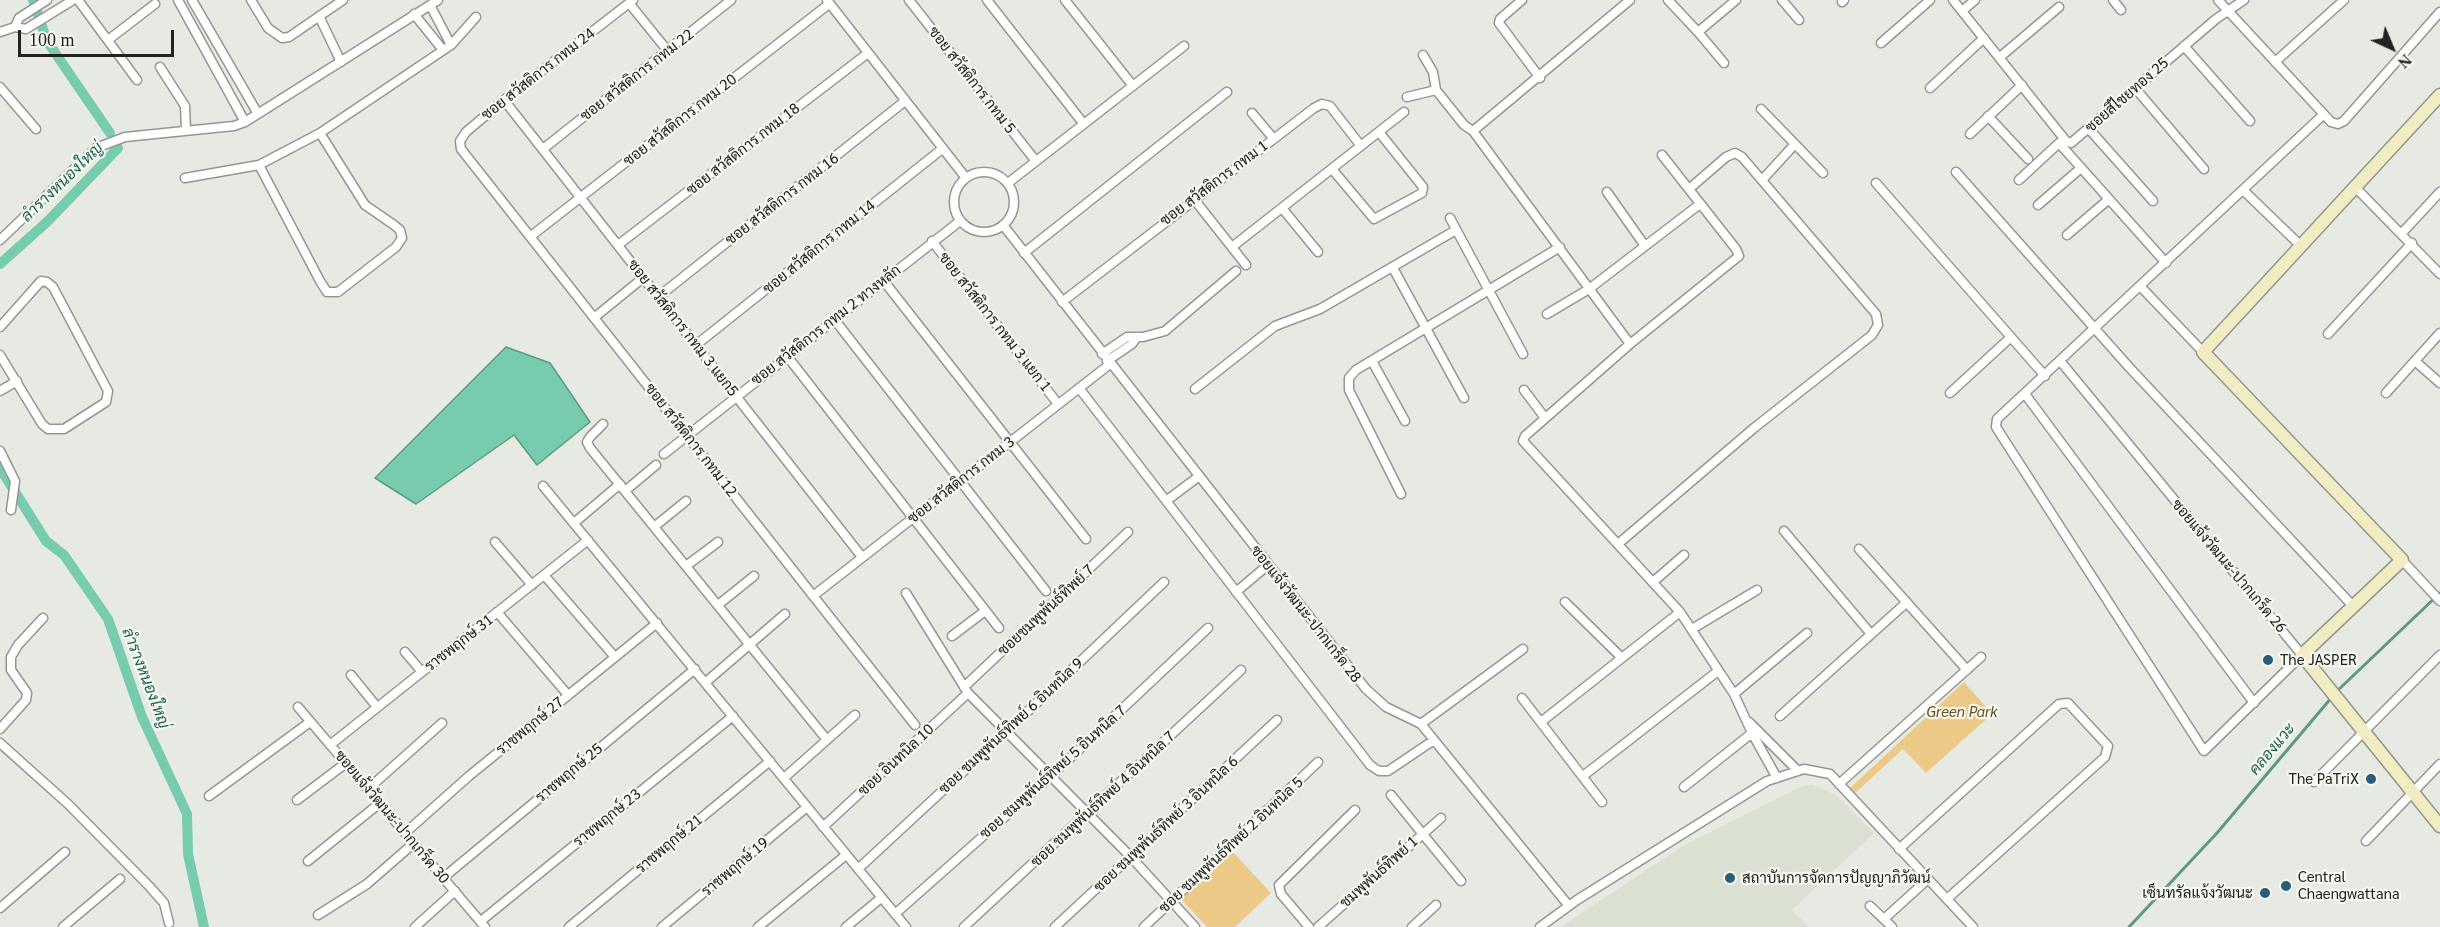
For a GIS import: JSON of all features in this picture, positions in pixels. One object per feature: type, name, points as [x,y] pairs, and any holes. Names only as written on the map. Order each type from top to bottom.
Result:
[{"type":"street","points":[[15,27],[19,18],[47,0]]},
{"type":"street","points":[[0,32],[15,27],[26,29],[73,0]]},
{"type":"street","points":[[78,0],[137,80]]},
{"type":"street","points":[[178,0],[245,122]]},
{"type":"street","points":[[192,0],[258,114]]},
{"type":"street","points":[[250,0],[268,28],[282,38],[289,37],[343,0]]},
{"type":"street","points":[[0,240],[96,148],[125,137],[234,126],[245,122],[438,0]]},
{"type":"street","name":"ซอย สวัสดิการ กทม 22","points":[[543,149],[731,0]]},
{"type":"street","name":"ซอย สวัสดิการ กทม 5","points":[[909,0],[1035,160]]},
{"type":"street","points":[[987,0],[1083,123]]},
{"type":"street","points":[[1065,0],[1133,86]]},
{"type":"street","points":[[1522,0],[1500,19],[1499,23],[1540,78]]},
{"type":"street","points":[[1473,131],[1540,78],[1630,0]]},
{"type":"street","points":[[1668,0],[1724,63]]},
{"type":"street","points":[[1698,32],[1736,0]]},
{"type":"street","points":[[1782,0],[1799,20]]},
{"type":"street","points":[[1881,43],[1930,0]]},
{"type":"street","name":"ซอยสีไชยทอง 25","points":[[1953,0],[2066,141],[2071,143],[2184,46],[2244,0]]},
{"type":"street","points":[[1962,11],[1975,0]]},
{"type":"street","points":[[2113,0],[2121,10]]},
{"type":"street","points":[[2218,0],[2324,114],[2338,124],[2344,121],[2440,12]]},
{"type":"street","points":[[2275,62],[2344,0]]},
{"type":"street","points":[[631,2],[668,50]]},
{"type":"street","name":"ซอย สวัสดิการ กทม 24","points":[[466,157],[460,141],[504,100],[631,2]]},
{"type":"street","points":[[828,2],[966,178]]},
{"type":"street","name":"ซอย สวัสดิการ กทม 20","points":[[531,236],[828,2]]},
{"type":"street","points":[[108,40],[155,4]]},
{"type":"street","points":[[429,5],[447,48]]},
{"type":"street","points":[[2000,57],[2059,7]]},
{"type":"street","points":[[414,14],[447,48]]},
{"type":"street","points":[[319,16],[341,62]]},
{"type":"street","points":[[185,178],[259,165],[320,133],[447,48],[476,17]]},
{"type":"street","points":[[1930,88],[1984,38]]},
{"type":"street","points":[[1008,183],[1184,46]]},
{"type":"street","points":[[2184,46],[2250,121]]},
{"type":"street","name":"ซอย สวัสดิการ กทม 18","points":[[618,246],[868,53]]},
{"type":"street","points":[[1424,55],[1433,72],[1436,90],[1464,125],[1473,131],[1630,344]]},
{"type":"street","points":[[160,68],[185,106],[186,130]]},
{"type":"street","points":[[1970,134],[2022,85]]},
{"type":"street","points":[[0,87],[36,129]]},
{"type":"street","points":[[2135,88],[2204,169]]},
{"type":"street","points":[[1407,97],[1436,90]]},
{"type":"street","points":[[1024,253],[1227,92]]},
{"type":"street","points":[[2203,352],[2440,94]]},
{"type":"street","name":"ซอย สวัสดิการ กทม 3 แยก5","points":[[504,100],[862,557]]},
{"type":"street","name":"ซอย สวัสดิการ กทม 16","points":[[658,297],[905,101]]},
{"type":"street","name":"ซอย สวัสดิการ กทม 1","points":[[1062,302],[1193,198],[1322,104],[1330,106],[1361,146]]},
{"type":"street","points":[[1761,109],[1823,173]]},
{"type":"street","points":[[1232,247],[1404,112]]},
{"type":"street","points":[[1252,113],[1273,138]]},
{"type":"street","points":[[2324,114],[2061,362],[1997,419],[1997,433],[2204,751],[2352,605],[2402,560]]},
{"type":"street","points":[[1988,116],[2028,159]]},
{"type":"street","points":[[2089,129],[2153,201]]},
{"type":"street","points":[[1332,169],[1374,219],[1422,193],[1423,187],[1379,132]]},
{"type":"street","points":[[259,165],[320,281],[327,292],[338,292],[396,247],[402,238],[400,230],[365,206],[320,133]]},
{"type":"street","points":[[2019,180],[2060,143],[2166,263]]},
{"type":"street","points":[[1763,179],[1795,144]]},
{"type":"street","name":"ซอย สวัสดิการ กทม 14","points":[[696,345],[942,149]]},
{"type":"street","points":[[1617,544],[1754,428],[1872,335],[1878,325],[1876,314],[1742,156],[1735,153],[1726,157],[1689,189]]},
{"type":"street","points":[[1662,155],[1736,249],[1739,256],[1630,344],[1525,436],[1523,441],[1526,447],[1680,612],[1734,694],[1749,722],[1752,734],[1778,778]]},
{"type":"street","name":"ซอย สวัสดิการ กทม 12","points":[[466,157],[531,236],[915,725]]},
{"type":"street","points":[[2038,205],[2081,168]]},
{"type":"street","points":[[987,172],[999,175],[1008,183],[1013,193],[1014,205],[1003,225],[992,231],[981,232],[969,228],[960,220],[955,210],[954,198],[958,187],[966,178],[976,173],[987,172]]},
{"type":"street","points":[[1956,172],[2096,329],[2352,605]]},
{"type":"street","points":[[1876,183],[2045,376]]},
{"type":"street","points":[[2355,187],[2440,273]]},
{"type":"street","points":[[2243,190],[2301,246]]},
{"type":"street","points":[[1607,192],[1646,246]]},
{"type":"street","points":[[2402,233],[2440,192]]},
{"type":"street","points":[[1193,198],[1246,265]]},
{"type":"street","points":[[2067,235],[2109,199]]},
{"type":"street","points":[[1547,314],[1589,289],[1700,204]]},
{"type":"street","points":[[1282,208],[1318,252]]},
{"type":"street","points":[[1450,218],[1487,291],[1523,354]]},
{"type":"street","name":"ซอย สวัสดิการ กทม 2 ทางหลัก","points":[[664,454],[960,220]]},
{"type":"street","name":"ซอยแจ้งวัฒนะ-ปากเกร็ด 28","points":[[1003,225],[1106,360],[1366,689],[1386,707],[1420,724],[1569,906]]},
{"type":"street","points":[[1195,389],[1275,326],[1312,313],[1456,230]]},
{"type":"street","name":"ซอย สวัสดิการ กทม 3 แยก 1","points":[[932,241],[1058,404]]},
{"type":"street","points":[[2328,334],[2412,243]]},
{"type":"street","points":[[1401,494],[1347,385],[1349,378],[1356,370],[1560,247]]},
{"type":"street","points":[[1393,268],[1464,398]]},
{"type":"street","name":"ซอย สวัสดิการ กทม 3","points":[[813,596],[1079,388],[1128,337],[1165,332],[1236,271]]},
{"type":"street","points":[[595,317],[643,278]]},
{"type":"street","points":[[883,279],[1086,538]]},
{"type":"street","points":[[0,327],[41,281],[47,282],[53,287],[108,391],[106,402],[64,429],[55,431],[42,424],[0,355]]},
{"type":"street","points":[[2141,287],[2440,600]]},
{"type":"street","points":[[834,319],[1046,591]]},
{"type":"street","points":[[2386,393],[2440,333]]},
{"type":"street","points":[[1950,393],[2011,337]]},
{"type":"street","points":[[787,356],[999,628]]},
{"type":"street","points":[[1372,361],[1405,421]]},
{"type":"street","points":[[2415,361],[2440,383]]},
{"type":"street","name":"ซอยแจ้งวัฒนะ-ปากเกร็ด 26","points":[[2061,362],[2440,826]]},
{"type":"street","points":[[0,391],[17,381]]},
{"type":"street","points":[[1079,388],[1370,765],[1379,771],[1388,771],[1434,740]]},
{"type":"street","points":[[1524,390],[1545,418]]},
{"type":"street","points":[[2025,394],[2254,703]]},
{"type":"street","points":[[603,424],[588,442],[622,488],[827,740]]},
{"type":"street","points":[[0,451],[11,471],[15,487],[12,506]]},
{"type":"street","points":[[574,523],[656,465]]},
{"type":"street","points":[[1166,501],[1198,477]]},
{"type":"street","points":[[543,486],[906,927]]},
{"type":"street","points":[[654,527],[686,501]]},
{"type":"street","points":[[1784,531],[1871,634]]},
{"type":"street","name":"ซอยชมพูพันธ์ทิพย์ 7","points":[[966,690],[1128,532]]},
{"type":"street","name":"ราชพฤกษ์ 31","points":[[330,745],[588,540]]},
{"type":"street","points":[[495,542],[532,585]]},
{"type":"street","points":[[686,566],[717,542]]},
{"type":"street","points":[[1859,549],[1966,670]]},
{"type":"street","points":[[1653,582],[1684,555]]},
{"type":"street","points":[[1236,592],[1268,565]]},
{"type":"street","points":[[544,575],[614,656]]},
{"type":"street","points":[[718,605],[754,576]]},
{"type":"street","name":"ซอย ชมพูพันธ์ทิพย์ 6 อินทนิล 9","points":[[858,869],[1164,582]]},
{"type":"street","points":[[1692,629],[1757,590]]},
{"type":"street","points":[[906,593],[966,690],[1131,857],[1195,927]]},
{"type":"street","points":[[1565,602],[1622,658]]},
{"type":"street","points":[[1780,716],[1906,603]]},
{"type":"street","points":[[952,636],[986,611]]},
{"type":"street","points":[[497,612],[568,695]]},
{"type":"street","points":[[1541,722],[1680,612]]},
{"type":"street","points":[[706,682],[785,614]]},
{"type":"street","points":[[0,729],[26,700],[27,693],[11,670],[11,657],[18,645],[43,618]]},
{"type":"street","name":"ราชพฤกษ์ 27","points":[[405,833],[469,776],[657,622]]},
{"type":"street","name":"ซอย ชมพูพันธ์ทิพย์ 5 อินทนิล 7","points":[[895,914],[1051,776],[1208,628]]},
{"type":"street","points":[[1734,694],[1807,633]]},
{"type":"street","points":[[1420,724],[1522,649]]},
{"type":"street","points":[[405,652],[422,672]]},
{"type":"street","points":[[2313,782],[2440,655]]},
{"type":"street","points":[[1839,784],[1981,657]]},
{"type":"street","name":"ราชพฤกษ์ 25","points":[[443,878],[695,669]]},
{"type":"street","name":"ซอย ชมพูพันธ์ทิพย์ 4 อินทนิล 7","points":[[964,927],[1241,670]]},
{"type":"street","points":[[1583,776],[1718,671]]},
{"type":"street","points":[[351,675],[377,707]]},
{"type":"street","name":"ซอย อินทนิล 10","points":[[823,827],[966,690]]},
{"type":"street","points":[[1522,698],[1602,801]]},
{"type":"street","points":[[1899,849],[2059,704],[2068,703],[2108,746],[2105,757],[1947,899]]},
{"type":"street","name":"ซอยแจ้งวัฒนะ-ปากเกร็ด 30","points":[[298,707],[483,924]]},
{"type":"street","points":[[784,778],[855,715]]},
{"type":"street","name":"ราชพฤกษ์ 23","points":[[483,924],[733,716]]},
{"type":"street","name":"ซอย ชมพูพันธ์ทิพย์ 3 อินทนิล 6","points":[[1056,927],[1277,720]]},
{"type":"street","points":[[209,796],[310,722]]},
{"type":"street","points":[[1749,722],[1798,771]]},
{"type":"street","points":[[368,789],[442,723]]},
{"type":"street","points":[[1684,787],[1752,734]]},
{"type":"street","points":[[0,743],[68,804],[149,886],[164,903],[169,923]]},
{"type":"street","name":"ราชพฤกษ์ 21","points":[[569,927],[770,761]]},
{"type":"street","name":"ซอย ชมพูพันธ์ทิพย์ 2 อินทนิล 5","points":[[1144,927],[1318,762]]},
{"type":"street","points":[[297,800],[346,763]]},
{"type":"street","points":[[2366,841],[2440,764]]},
{"type":"street","points":[[1540,927],[1569,906],[1767,781],[1798,771],[1814,769],[1830,774],[1973,927]]},
{"type":"street","points":[[1390,795],[1461,881]]},
{"type":"street","points":[[308,861],[380,803]]},
{"type":"street","name":"ราชพฤกษ์ 19","points":[[662,927],[807,807]]},
{"type":"street","points":[[1309,927],[1281,894],[1279,885],[1354,810]]},
{"type":"street","name":"ชมพูพันธ์ทิพย์ 1","points":[[1317,927],[1441,818]]},
{"type":"street","points":[[318,915],[367,884],[414,843]]},
{"type":"street","points":[[0,908],[65,852]]},
{"type":"street","points":[[758,927],[846,855]]},
{"type":"street","points":[[63,927],[120,879]]},
{"type":"street","points":[[1884,919],[1928,879]]},
{"type":"street","points":[[415,927],[455,891]]},
{"type":"street","points":[[846,927],[881,898]]},
{"type":"street","points":[[1412,927],[1436,905]]},
{"type":"street","points":[[1870,906],[1892,927]]},
{"type":"shaded area","points":[[506,347],[550,363],[590,422],[537,465],[514,435],[416,504],[375,478]]},
{"type":"shaded area","name":"สถาบันการจัดการปัญญาภิวัฒน์","points":[[1812,785],[1836,795],[1874,833],[1792,910],[1809,927],[1560,927],[1684,845],[1800,787]]},
{"type":"green space","name":"Green Park","points":[[1964,682],[1992,714],[1926,773],[1903,749],[1854,794],[1849,789]]},
{"type":"green space","points":[[1232,851],[1271,893],[1235,927],[1207,927],[1181,899]]},
{"type":"waterway","points":[[33,0],[47,41],[110,133]]},
{"type":"waterway","name":"ลำรางหนองใหญ่","points":[[0,264],[48,221],[118,148]]},
{"type":"waterway","name":"ลำรางหนองใหญ่","points":[[0,468],[46,541],[64,555],[108,619],[142,717],[187,814],[188,854],[204,927]]},
{"type":"waterway","name":"คลองแวะ","points":[[2336,692],[2440,593]]},
{"type":"waterway","name":"คลองแวะ","points":[[2129,927],[2217,833],[2332,697]]},
{"type":"place","name":"The JASPER","points":[[2268,660]]},
{"type":"place","name":"The PaTriX","points":[[2371,779]]},
{"type":"place","name":"สถาบันการจัดการปัญญาภิวัฒน์","points":[[1730,878]]},
{"type":"place","name":"Central Chaengwattana","points":[[2286,886]]},
{"type":"place","name":"เซ็นทรัลแจ้งวัฒนะ","points":[[2265,893]]}]
